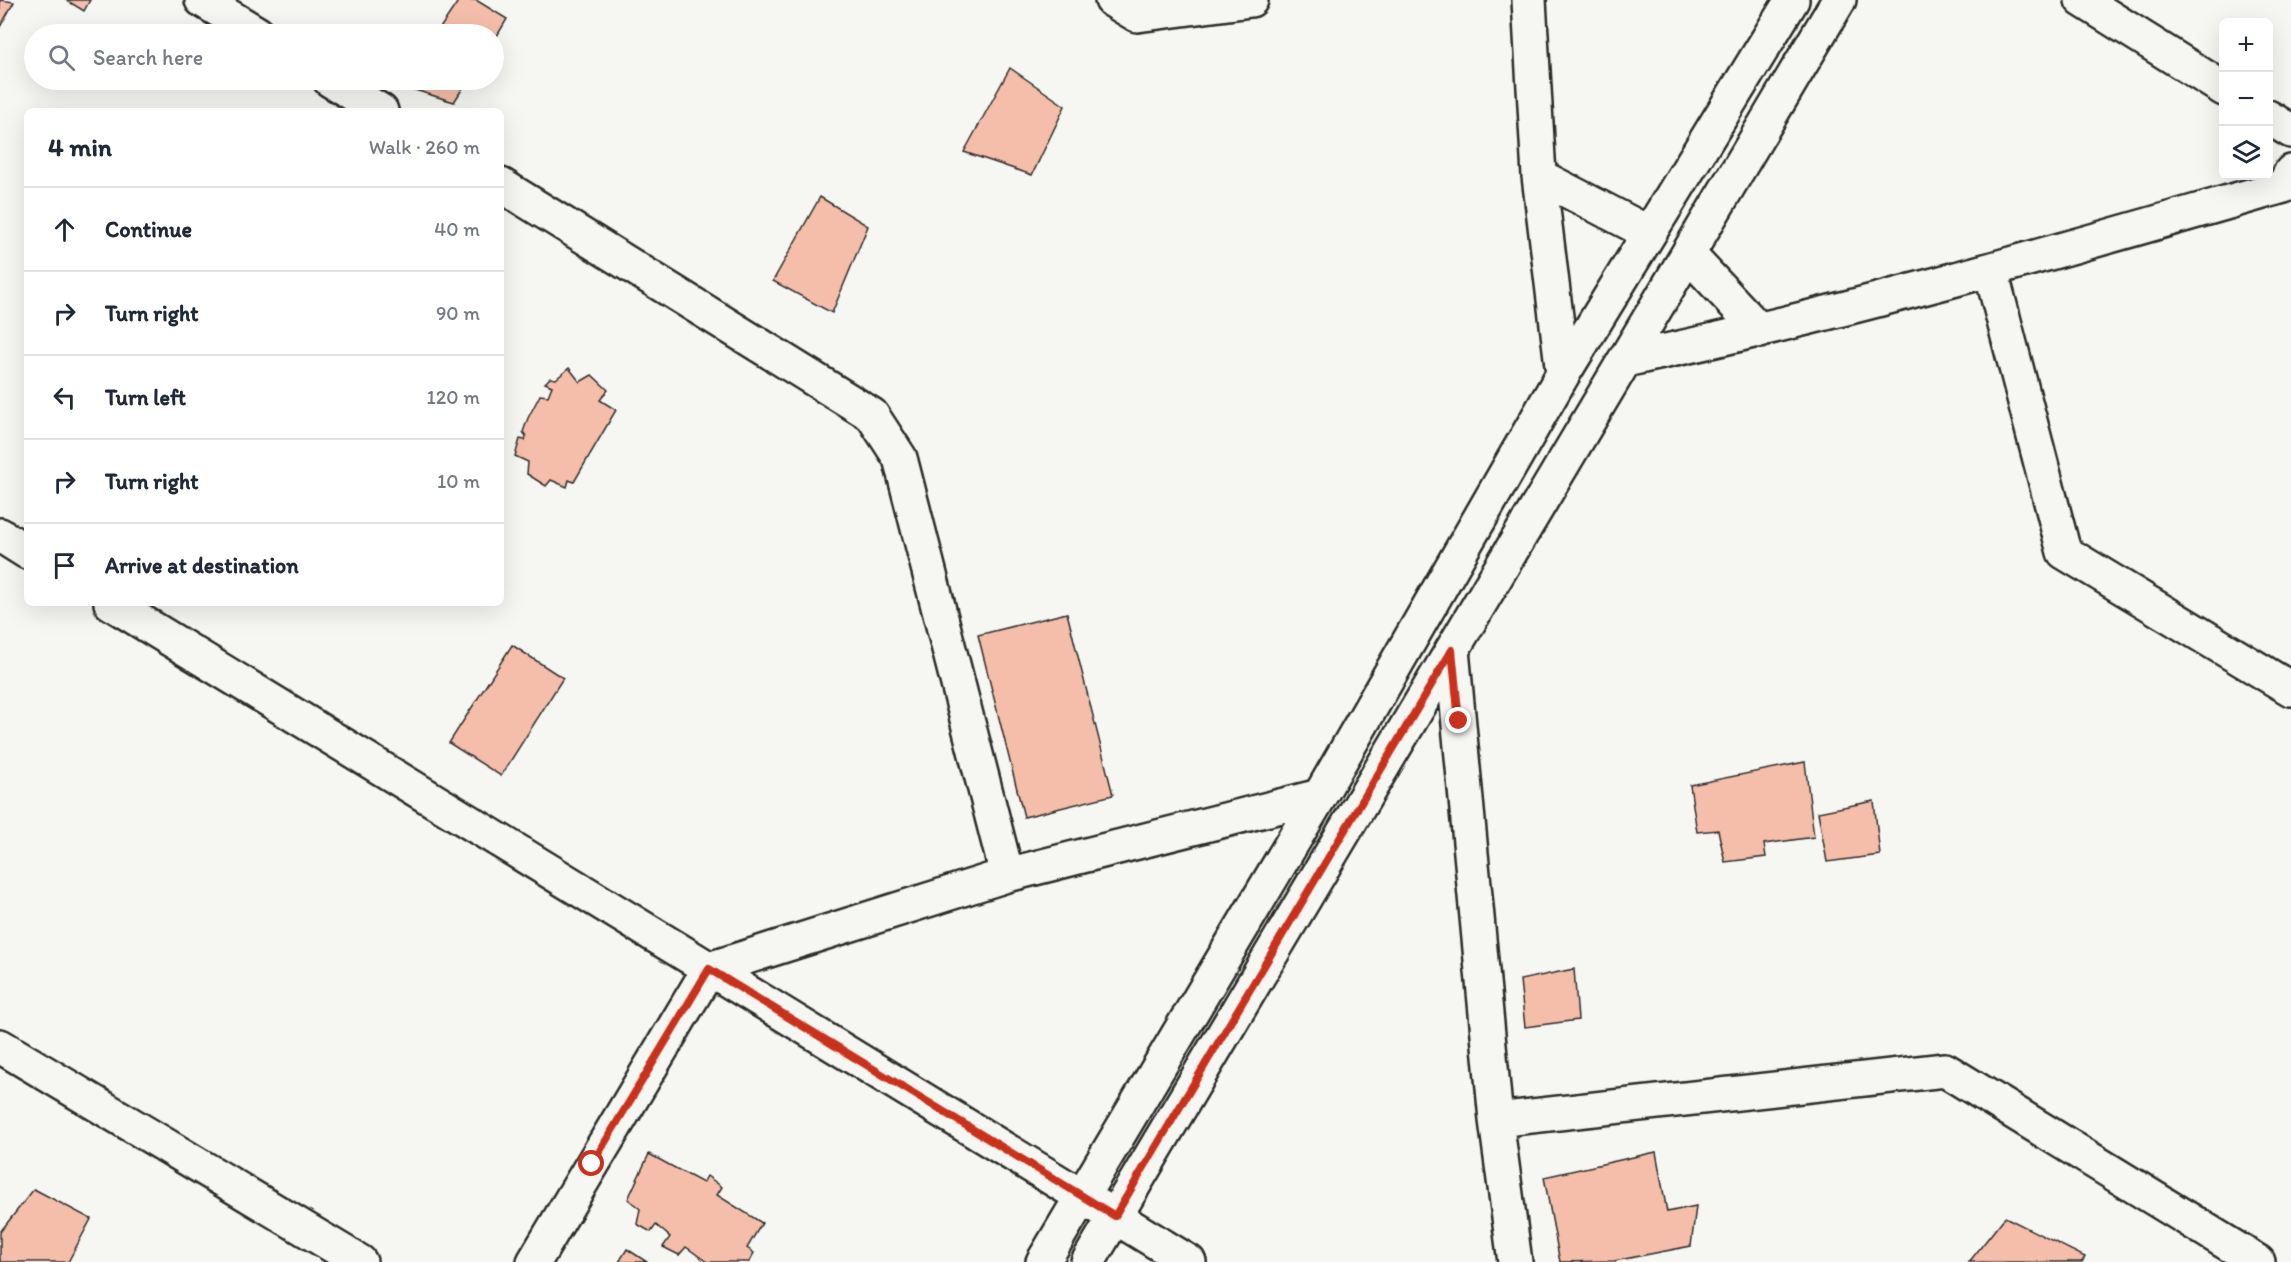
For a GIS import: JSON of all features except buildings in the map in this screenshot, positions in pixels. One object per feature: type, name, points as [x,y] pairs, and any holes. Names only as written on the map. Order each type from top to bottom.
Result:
[{"type":"street","points":[[202,0],[242,24]]},
{"type":"street","points":[[1112,0],[1137,15],[1251,0]]},
{"type":"street","points":[[1529,0],[1539,176],[1563,374]]},
{"type":"street","points":[[1043,1262],[1320,796],[1563,374],[1792,0]]},
{"type":"street","points":[[1088,1262],[1839,0]]},
{"type":"street","points":[[2082,0],[2219,86]]},
{"type":"street","points":[[346,90],[376,108]]},
{"type":"street","points":[[2273,120],[2291,131]]},
{"type":"street","points":[[1625,360],[1760,332],[1991,271],[2284,186],[2291,172]]},
{"type":"street","points":[[1539,176],[1649,233]]},
{"type":"street","points":[[504,187],[872,415],[900,458],[1007,875]]},
{"type":"street","points":[[1688,254],[1760,332]]},
{"type":"street","points":[[1991,271],[2064,552],[2291,689]]},
{"type":"street","points":[[0,535],[24,550]]},
{"type":"street","points":[[116,606],[1189,1262]]},
{"type":"street","points":[[1452,650],[1496,1120],[1515,1262]]},
{"type":"street","points":[[534,1262],[709,969],[1007,875],[1320,796]]},
{"type":"street","points":[[0,1046],[360,1262]]},
{"type":"street","points":[[1496,1120],[1945,1070],[2258,1262]]},
{"type":"route","points":[[592,1164],[709,969],[1115,1216],[1452,650],[1459,721]]}]
